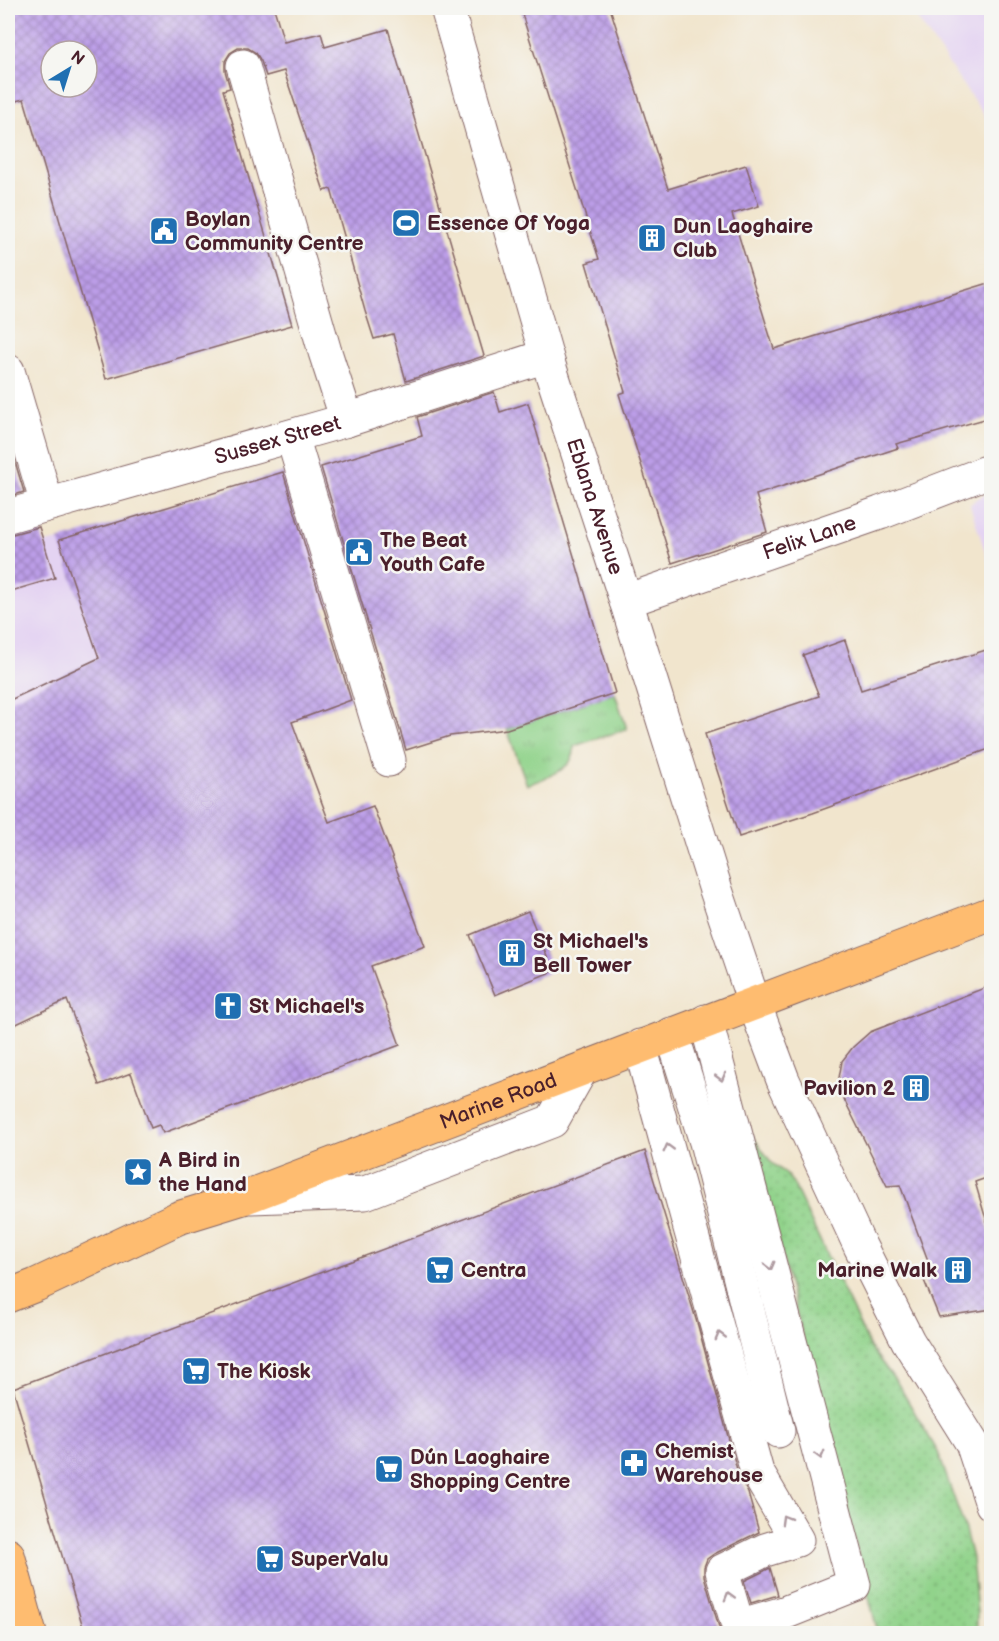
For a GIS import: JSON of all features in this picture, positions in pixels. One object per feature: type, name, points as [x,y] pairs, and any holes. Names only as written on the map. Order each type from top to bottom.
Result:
[{"type":"main road","name":"Marine Road","points":[[8,1296],[178,1218],[243,1198],[992,913]]},
{"type":"main road","points":[[8,1555],[20,1618]]},
{"type":"street","name":"Eblana Avenue","points":[[447,8],[546,356],[754,1003],[783,1080],[860,1246],[908,1341],[972,1443],[992,1504]]},
{"type":"street","points":[[243,66],[346,420]]},
{"type":"street","name":"Sussex Street","points":[[24,511],[346,420],[546,356]]},
{"type":"street","points":[[8,371],[24,511]]},
{"type":"street","points":[[292,436],[389,760]]},
{"type":"street","name":"Felix Lane","points":[[626,601],[880,513],[992,470]]},
{"type":"street","points":[[640,1046],[757,1472],[797,1540],[765,1550],[722,1571],[738,1626],[784,1613],[854,1585],[706,1021]]},
{"type":"street","points":[[672,1034],[706,1142],[778,1431]]},
{"type":"shaded area","points":[[909,8],[991,8],[991,125],[919,21]]},
{"type":"shaded area","points":[[318,462],[359,598],[8,701],[8,552],[59,540]]},
{"type":"shaded area","points":[[991,492],[991,570],[970,505],[976,499]]},
{"type":"green space","points":[[615,693],[627,729],[574,746],[574,754],[565,767],[527,785],[507,729]]},
{"type":"green space","points":[[751,1134],[771,1162],[793,1183],[870,1347],[898,1384],[938,1452],[964,1526],[972,1558],[977,1633],[878,1633]]},
{"type":"building","points":[[8,8],[274,8],[284,42],[321,33],[325,47],[388,29],[484,356],[406,381],[393,334],[374,339],[331,189],[324,191],[284,71],[266,76],[256,53],[248,48],[238,48],[230,53],[225,61],[225,71],[230,88],[223,90],[292,325],[106,379],[24,99],[8,103]]},
{"type":"building","points":[[520,8],[610,8],[668,189],[746,165],[759,206],[732,214],[774,349],[992,282],[992,417],[896,444],[898,448],[756,495],[767,532],[672,563],[619,394],[625,392],[586,263],[599,259]]},
{"type":"building","points":[[494,392],[500,412],[528,403],[615,693],[507,729],[450,736],[406,750],[321,467],[422,436],[417,417]]},
{"type":"building","points":[[13,455],[24,492],[8,497],[8,456]]},
{"type":"building","points":[[283,472],[351,700],[292,722],[329,822],[373,806],[425,946],[371,966],[400,1045],[163,1133],[159,1125],[151,1128],[131,1073],[99,1085],[67,1000],[8,1028],[8,701],[99,658],[59,540]]},
{"type":"building","points":[[39,527],[55,578],[8,592],[8,534]]},
{"type":"building","points":[[845,640],[861,690],[992,648],[992,748],[813,813],[739,837],[705,734],[819,696],[803,655]]},
{"type":"building","name":"St Michael's Bell Tower","points":[[528,911],[553,971],[495,995],[470,935]]},
{"type":"building","name":"Pavilion 2","points":[[992,985],[992,1176],[975,1182],[992,1240],[992,1309],[939,1317],[921,1273],[930,1266],[900,1185],[887,1186],[843,1097],[839,1078],[842,1061],[853,1047],[870,1032]]},
{"type":"building","name":"Dún Laoghaire Shopping Centre","points":[[645,1151],[698,1326],[739,1477],[748,1493],[759,1532],[714,1554],[707,1559],[704,1567],[704,1576],[721,1634],[85,1634],[13,1388]]},
{"type":"building","points":[[770,1568],[778,1595],[751,1603],[744,1581]]},
{"type":"place","name":"Essence Of Yoga","points":[[406,223]]},
{"type":"place","name":"Boylan Community Centre","points":[[164,231]]},
{"type":"place","name":"Dun Laoghaire Club","points":[[652,238]]},
{"type":"place","name":"The Beat Youth Cafe","points":[[359,552]]},
{"type":"place","name":"St Michael's Bell Tower","points":[[512,953]]},
{"type":"place","name":"St Michael's","points":[[228,1006]]},
{"type":"place","name":"Pavilion 2","points":[[916,1088]]},
{"type":"place","name":"A Bird in the Hand","points":[[138,1172]]},
{"type":"place","name":"Centra","points":[[440,1270]]},
{"type":"place","name":"Marine Walk","points":[[958,1270]]},
{"type":"place","name":"The Kiosk","points":[[196,1371]]},
{"type":"place","name":"Chemist Warehouse","points":[[634,1463]]},
{"type":"place","name":"Dún Laoghaire Shopping Centre","points":[[389,1469]]},
{"type":"place","name":"SuperValu","points":[[270,1559]]}]
